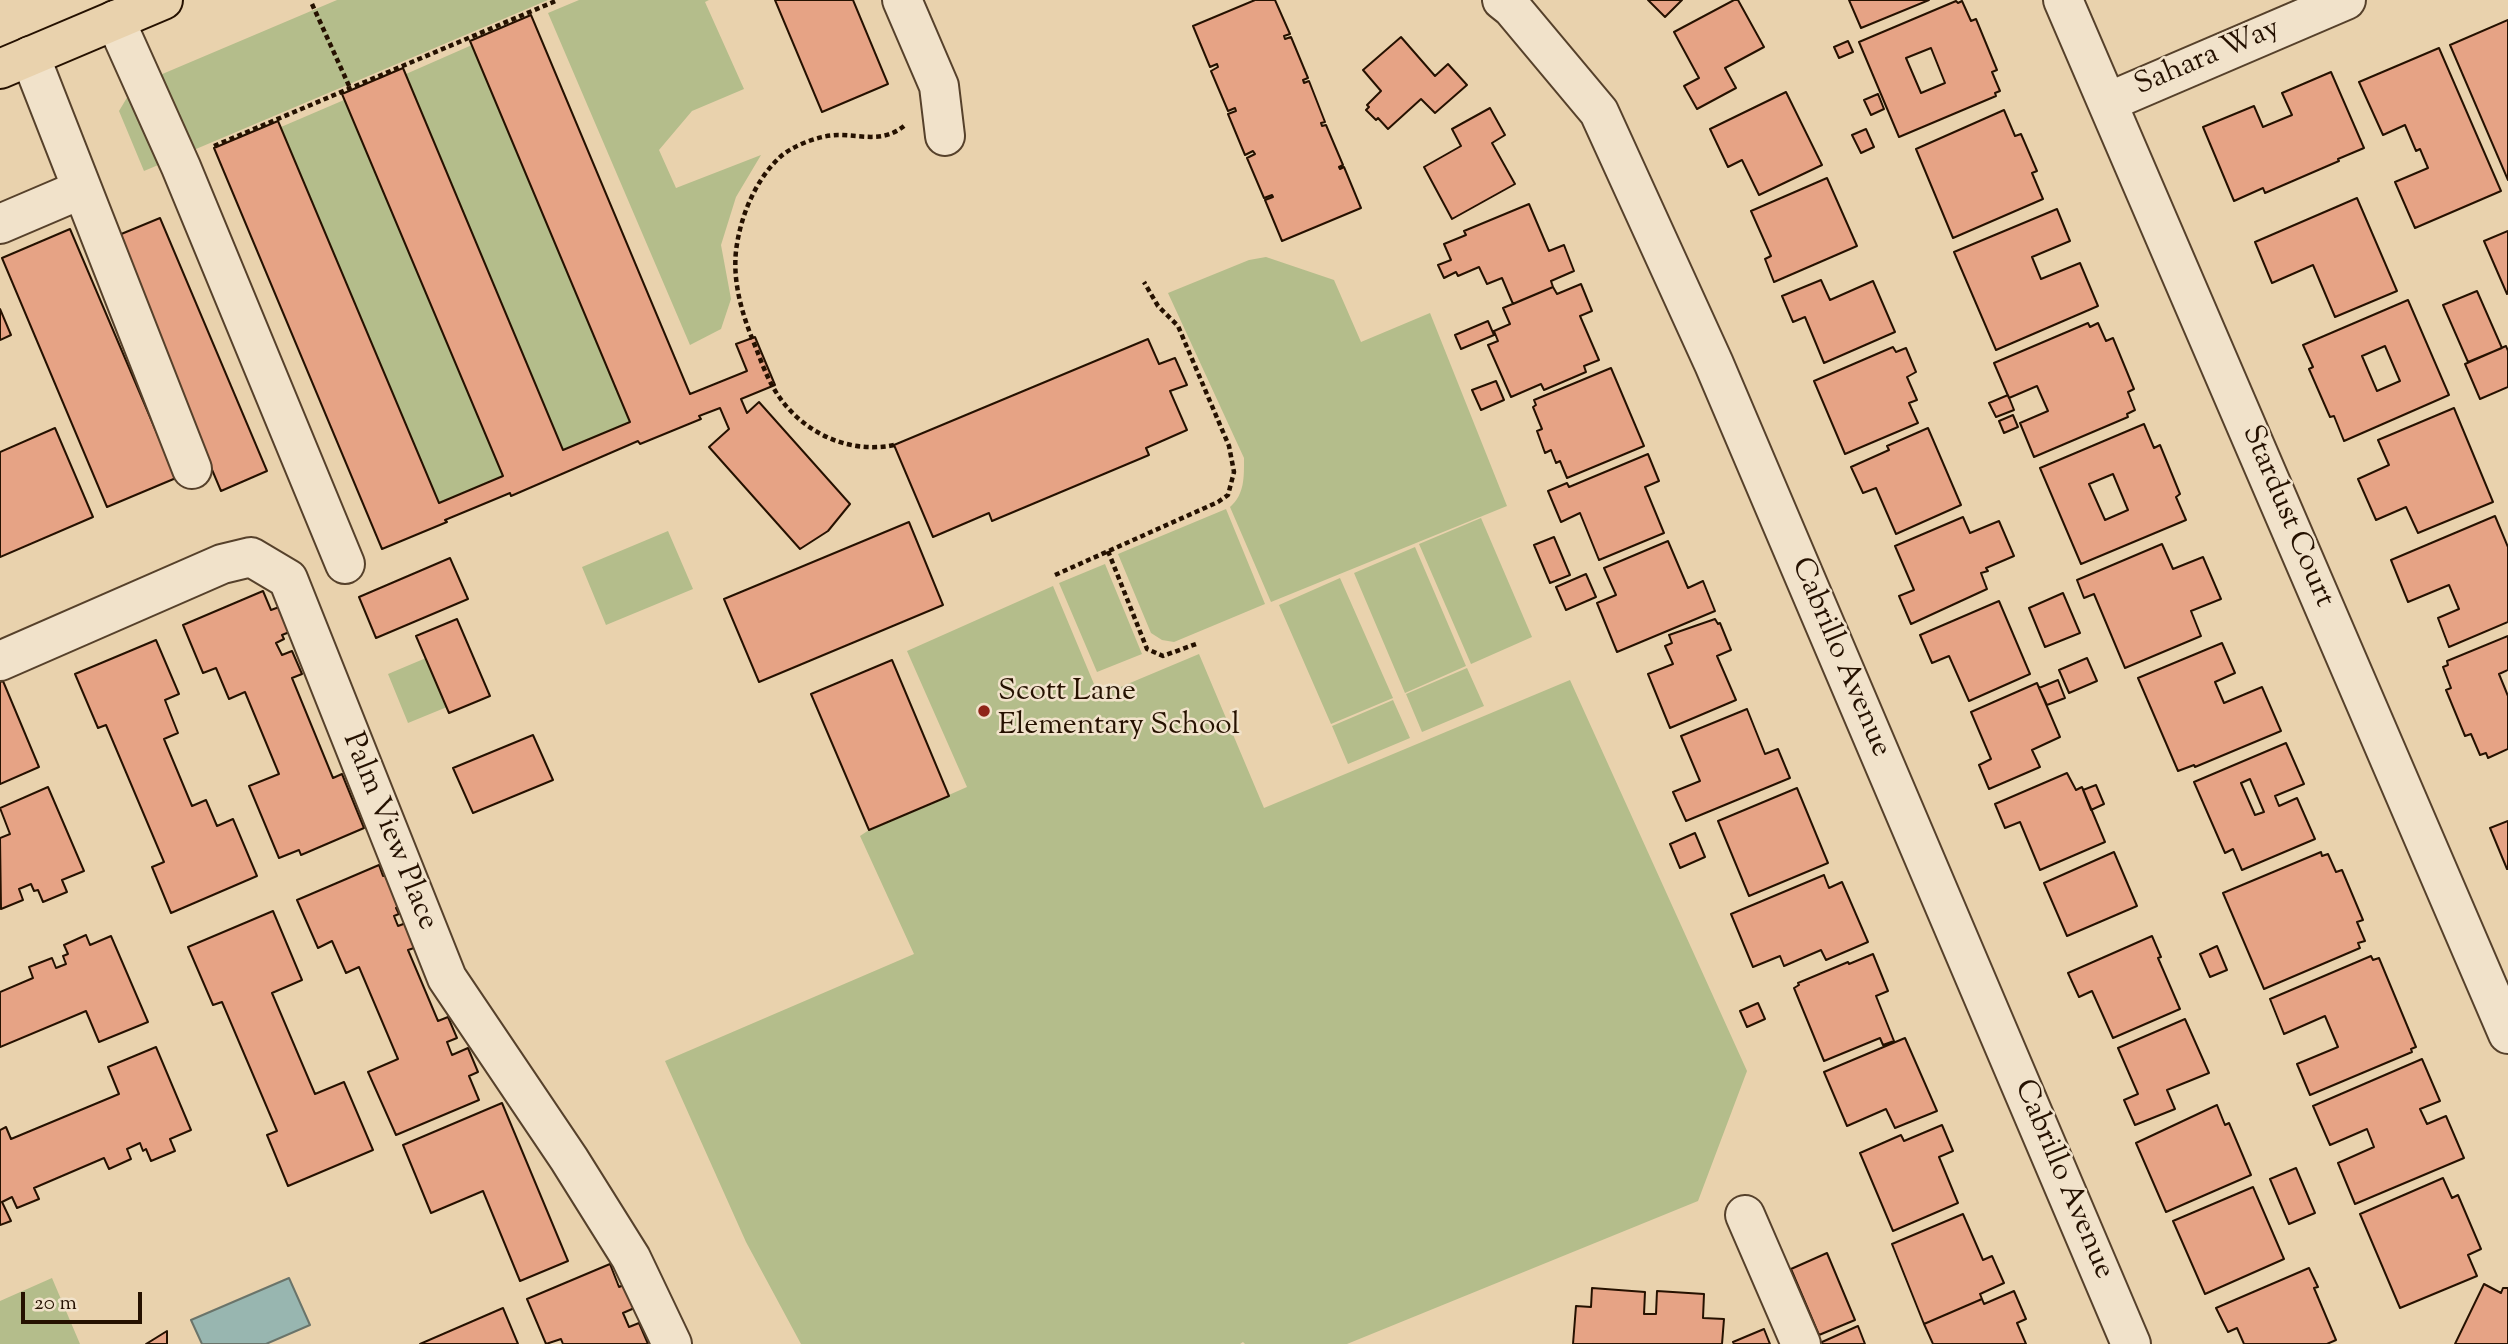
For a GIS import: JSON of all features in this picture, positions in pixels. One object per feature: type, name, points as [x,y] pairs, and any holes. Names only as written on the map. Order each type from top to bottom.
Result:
[{"type":"main road","points":[[15,63],[163,0]]},
{"type":"street","points":[[902,0],[939,86],[945,136]]},
{"type":"street","name":"Cabrillo Avenue","points":[[1502,0],[1512,8],[1599,112],[1714,364],[2132,1344]]},
{"type":"street","name":"Stardust Court","points":[[2063,0],[2508,1034]]},
{"type":"street","name":"Sahara Way","points":[[2108,102],[2346,0]]},
{"type":"street","points":[[115,20],[181,167],[345,564]]},
{"type":"street","points":[[15,63],[82,188],[192,469]]},
{"type":"street","points":[[0,224],[82,188]]},
{"type":"street","name":"Palm View Place","points":[[0,661],[222,564],[251,557],[288,579],[447,978],[569,1159],[631,1258],[672,1344]]},
{"type":"street","points":[[1745,1215],[1801,1344]]},
{"type":"path","points":[[208,149],[558,0]]},
{"type":"path","points":[[312,4],[350,88]]},
{"type":"path","points":[[894,446],[861,447],[838,443],[822,436],[782,402],[772,386],[745,324],[738,297],[736,246],[746,208],[779,158],[792,149],[820,138],[834,135],[883,138],[908,123]]},
{"type":"path","points":[[1055,575],[1228,495],[1234,472],[1229,446],[1178,326],[1158,306],[1144,282]]},
{"type":"path","points":[[1108,551],[1147,649],[1163,656],[1196,644]]},
{"type":"green space","points":[[337,0],[548,0],[144,171],[119,111],[134,86]]},
{"type":"green space","points":[[579,0],[709,0],[705,2],[744,89],[692,111],[659,150],[676,188],[761,155],[736,197],[721,245],[731,299],[721,329],[690,345],[548,13]]},
{"type":"green space","points":[[472,45],[630,422],[563,450],[406,74]]},
{"type":"green space","points":[[344,100],[503,476],[439,503],[281,127]]},
{"type":"green space","points":[[1266,257],[1334,280],[1361,342],[1430,313],[1507,506],[1271,602],[1230,507],[1241,491],[1244,458],[1168,293],[1249,260]]},
{"type":"green space","points":[[1226,509],[1265,604],[1174,642],[1162,640],[1151,633],[1118,554]]},
{"type":"green space","points":[[1481,518],[1532,637],[1471,664],[1419,544]]},
{"type":"green space","points":[[668,531],[693,589],[606,625],[582,567]]},
{"type":"green space","points":[[1415,547],[1466,666],[1405,693],[1354,573]]},
{"type":"green space","points":[[1105,564],[1142,654],[1097,672],[1059,583]]},
{"type":"green space","points":[[1340,578],[1393,698],[1331,724],[1279,605]]},
{"type":"green space","points":[[1053,586],[1099,696],[1199,654],[1264,808],[1570,680],[1747,1071],[1698,1201],[1347,1344],[801,1344],[746,1242],[665,1061],[914,954],[860,836],[967,787],[907,651]]},
{"type":"green space","points":[[426,658],[447,707],[408,723],[388,674]]},
{"type":"green space","points":[[1467,668],[1484,706],[1422,732],[1406,694]]},
{"type":"green space","points":[[1393,700],[1410,738],[1348,764],[1332,726]]},
{"type":"green space","points":[[52,1278],[80,1344],[0,1344],[0,1301]]},
{"type":"water","points":[[289,1278],[310,1325],[266,1344],[202,1344],[191,1320]]},
{"type":"building","points":[[775,0],[853,0],[888,84],[822,112]]},
{"type":"building","points":[[1255,0],[1275,0],[1290,34],[1284,36],[1285,39],[1291,37],[1308,78],[1303,80],[1304,83],[1309,81],[1325,122],[1321,123],[1322,126],[1326,125],[1343,165],[1339,167],[1344,167],[1361,208],[1282,241],[1265,200],[1273,197],[1264,198],[1247,158],[1255,154],[1253,151],[1245,155],[1228,114],[1236,111],[1235,108],[1228,111],[1211,71],[1218,67],[1217,64],[1210,67],[1193,26]]},
{"type":"building","points":[[1648,0],[1682,0],[1665,17]]},
{"type":"building","points":[[1738,0],[1764,47],[1725,68],[1736,88],[1697,109],[1684,86],[1699,78],[1674,32]]},
{"type":"building","points":[[1849,0],[1929,0],[1861,28]]},
{"type":"building","points":[[1956,1],[1962,1],[1971,21],[1976,19],[1997,70],[1992,72],[2000,91],[1995,93],[1996,96],[1899,137],[1859,42]],"holes":[[[1931,48],[1945,83],[1921,93],[1906,58]]]},
{"type":"building","points":[[531,15],[690,394],[747,371],[736,344],[755,337],[775,385],[741,399],[747,413],[759,402],[850,504],[828,531],[800,549],[709,447],[729,429],[720,408],[699,416],[701,419],[640,444],[638,441],[511,496],[510,493],[382,549],[214,148],[278,121],[439,503],[503,476],[342,94],[403,68],[563,450],[630,422],[470,41]]},
{"type":"building","points":[[2508,20],[2508,180],[2450,45]]},
{"type":"building","points":[[1401,37],[1435,76],[1448,64],[1467,85],[1435,113],[1421,99],[1388,129],[1366,110],[1369,107],[1367,105],[1381,91],[1363,70]]},
{"type":"building","points":[[1848,41],[1853,52],[1839,58],[1834,47]]},
{"type":"building","points":[[2439,48],[2501,191],[2415,228],[2395,182],[2428,168],[2420,149],[2416,151],[2405,125],[2383,135],[2359,82]]},
{"type":"building","points":[[2331,72],[2364,148],[2265,193],[2263,188],[2234,201],[2203,127],[2254,106],[2263,127],[2292,115],[2282,93]]},
{"type":"building","points":[[1786,92],[1822,165],[1759,195],[1742,160],[1728,167],[1710,129]]},
{"type":"building","points":[[1878,94],[1884,109],[1871,115],[1864,100]]},
{"type":"building","points":[[1490,108],[1505,135],[1492,143],[1515,184],[1452,219],[1424,167],[1461,146],[1452,129]]},
{"type":"building","points":[[2004,110],[2015,136],[2021,134],[2037,171],[2032,173],[2043,199],[1953,238],[1916,149]]},
{"type":"building","points":[[1866,129],[1874,147],[1861,153],[1852,135]]},
{"type":"building","points":[[1827,178],[1857,246],[1774,282],[1765,259],[1771,256],[1751,211]]},
{"type":"building","points":[[2357,198],[2397,291],[2335,317],[2313,265],[2272,283],[2255,242]]},
{"type":"building","points":[[1529,204],[1549,251],[1564,245],[1574,271],[1551,281],[1553,287],[1513,304],[1502,278],[1487,284],[1479,267],[1458,276],[1456,272],[1444,278],[1438,265],[1451,260],[1444,244],[1466,235],[1464,231]]},
{"type":"building","points":[[2057,209],[2070,241],[2032,257],[2041,279],[2080,263],[2098,306],[1996,350],[1954,252]]},
{"type":"building","points":[[160,218],[267,471],[221,491],[114,237]]},
{"type":"building","points":[[70,229],[176,478],[107,507],[2,258]]},
{"type":"building","points":[[2508,231],[2508,293],[2507,294],[2484,241]]},
{"type":"building","points":[[1821,280],[1830,300],[1873,281],[1895,332],[1824,363],[1805,317],[1793,322],[1782,296]]},
{"type":"building","points":[[1581,284],[1592,311],[1580,316],[1599,360],[1584,366],[1586,372],[1544,390],[1541,384],[1511,397],[1488,345],[1498,341],[1494,331],[1510,324],[1503,308],[1553,287],[1557,294]]},
{"type":"building","points":[[2477,291],[2502,348],[2468,362],[2443,305]]},
{"type":"building","points":[[2408,300],[2449,395],[2344,441],[2309,369],[2313,367],[2303,345]],"holes":[[[2385,346],[2400,381],[2377,391],[2362,356]]]},
{"type":"building","points":[[0,309],[11,335],[0,340]]},
{"type":"building","points":[[1488,321],[1494,335],[1461,349],[1455,335]]},
{"type":"building","points":[[2088,323],[2090,327],[2098,323],[2106,341],[2113,338],[2134,389],[2128,392],[2135,410],[2127,414],[2128,417],[2034,457],[2020,423],[2048,411],[2037,386],[2009,398],[1994,363]]},
{"type":"building","points":[[1148,339],[1159,364],[1175,358],[1187,385],[1170,391],[1187,430],[1146,448],[1149,455],[992,521],[989,513],[933,537],[894,445]]},
{"type":"building","points":[[2506,346],[2508,387],[2480,399],[2465,364]]},
{"type":"building","points":[[1893,347],[1896,352],[1906,348],[1916,372],[1907,377],[1917,400],[1909,403],[1918,423],[1845,454],[1814,381]]},
{"type":"building","points":[[1611,368],[1644,446],[1567,478],[1560,461],[1556,463],[1551,450],[1545,453],[1537,431],[1542,429],[1533,407],[1536,405],[1534,400]]},
{"type":"building","points":[[1496,381],[1504,400],[1481,410],[1472,390]]},
{"type":"building","points":[[2008,395],[2014,410],[1996,417],[1989,403]]},
{"type":"building","points":[[2454,408],[2493,502],[2418,533],[2406,507],[2376,520],[2358,479],[2389,465],[2378,440]]},
{"type":"building","points":[[2013,415],[2018,427],[2004,433],[1999,421]]},
{"type":"building","points":[[2144,424],[2154,448],[2160,445],[2180,494],[2176,497],[2186,520],[2081,564],[2040,468]],"holes":[[[2113,474],[2128,510],[2105,520],[2089,484]]]},
{"type":"building","points":[[55,428],[93,517],[0,557],[0,452]]},
{"type":"building","points":[[1928,428],[1961,505],[1896,534],[1876,488],[1863,493],[1851,467],[1889,450],[1887,446]]},
{"type":"building","points":[[1648,454],[1659,481],[1645,487],[1664,533],[1599,560],[1580,513],[1561,522],[1548,491],[1567,483],[1569,487]]},
{"type":"building","points":[[2495,516],[2508,547],[2508,622],[2449,647],[2438,618],[2459,609],[2449,585],[2408,602],[2391,560]]},
{"type":"building","points":[[1963,517],[1970,533],[1999,521],[2014,556],[1986,568],[1988,571],[1981,573],[1987,589],[1911,624],[1899,596],[1914,590],[1895,546]]},
{"type":"building","points":[[909,522],[943,605],[759,682],[724,599]]},
{"type":"building","points":[[1554,537],[1570,575],[1550,583],[1534,545]]},
{"type":"building","points":[[1668,541],[1688,588],[1703,581],[1715,611],[1617,652],[1597,603],[1616,595],[1604,568]]},
{"type":"building","points":[[2162,544],[2173,569],[2203,557],[2221,599],[2191,611],[2201,636],[2125,668],[2094,594],[2084,598],[2077,580]]},
{"type":"building","points":[[450,558],[468,599],[376,638],[359,597]]},
{"type":"building","points":[[1586,574],[1596,597],[1566,610],[1556,587]]},
{"type":"building","points":[[263,591],[271,610],[282,606],[292,631],[282,635],[284,639],[276,643],[282,655],[292,651],[302,674],[292,678],[333,778],[342,774],[364,828],[301,855],[299,850],[279,858],[249,786],[279,774],[245,692],[229,699],[216,668],[203,673],[183,625]]},
{"type":"building","points":[[2063,593],[2080,633],[2045,647],[2029,608]]},
{"type":"building","points":[[1999,601],[2030,674],[1969,701],[1949,656],[1932,663],[1920,635]]},
{"type":"building","points":[[457,619],[490,696],[449,713],[416,636]]},
{"type":"building","points":[[1715,619],[1720,623],[1731,650],[1717,656],[1736,700],[1670,728],[1648,674],[1673,664],[1665,646],[1672,643],[1669,635]]},
{"type":"building","points":[[2508,636],[2508,670],[2499,674],[2508,696],[2508,749],[2488,758],[2486,753],[2480,755],[2471,734],[2465,736],[2446,690],[2451,688],[2443,667],[2448,665],[2447,661]]},
{"type":"building","points":[[156,640],[179,694],[165,700],[178,733],[164,739],[192,806],[206,800],[217,826],[233,819],[257,876],[171,913],[152,867],[164,862],[106,725],[98,728],[75,674]]},
{"type":"building","points":[[2222,643],[2235,673],[2215,682],[2224,703],[2262,687],[2281,731],[2195,767],[2194,765],[2178,771],[2138,678]]},
{"type":"building","points":[[2087,658],[2097,681],[2069,693],[2059,670]]},
{"type":"building","points":[[892,660],[949,796],[869,830],[811,694]]},
{"type":"building","points":[[2058,680],[2065,698],[2047,705],[2039,688]]},
{"type":"building","points":[[3,681],[39,767],[0,784],[0,682]]},
{"type":"building","points":[[2037,683],[2060,737],[2032,750],[2040,767],[1989,789],[1979,765],[1991,759],[1971,712]]},
{"type":"building","points":[[1747,709],[1765,754],[1778,749],[1790,778],[1686,821],[1673,792],[1700,781],[1681,736]]},
{"type":"building","points":[[533,735],[553,780],[473,813],[453,768]]},
{"type":"building","points":[[2286,743],[2304,784],[2275,796],[2279,806],[2297,798],[2315,839],[2242,870],[2233,849],[2225,853],[2194,782]],"holes":[[[2250,779],[2264,812],[2255,815],[2241,783]]]},
{"type":"building","points":[[2067,773],[2076,790],[2082,787],[2105,842],[2040,870],[2020,822],[2005,828],[1995,804]]},
{"type":"building","points":[[2096,785],[2104,804],[2091,810],[2083,790]]},
{"type":"building","points":[[48,787],[84,871],[62,880],[67,892],[43,902],[38,890],[34,891],[31,884],[19,889],[23,900],[1,909],[0,838],[10,834],[0,808]]},
{"type":"building","points":[[1797,788],[1828,863],[1749,896],[1718,821]]},
{"type":"building","points":[[2508,821],[2508,869],[2507,869],[2490,828]]},
{"type":"building","points":[[1695,833],[1705,857],[1680,868],[1670,844]]},
{"type":"building","points":[[2114,852],[2137,906],[2067,936],[2044,883]]},
{"type":"building","points":[[2321,852],[2322,856],[2328,854],[2336,872],[2342,870],[2363,920],[2357,922],[2365,941],[2358,943],[2360,948],[2264,989],[2223,893]]},
{"type":"building","points":[[379,865],[383,876],[396,871],[410,903],[396,908],[399,914],[394,916],[398,926],[406,923],[417,947],[408,950],[438,1021],[448,1017],[457,1038],[447,1042],[452,1055],[468,1048],[478,1072],[469,1076],[479,1100],[396,1135],[368,1072],[398,1059],[359,967],[346,973],[332,941],[318,948],[297,900]]},
{"type":"building","points":[[1824,875],[1829,888],[1842,882],[1868,942],[1826,960],[1821,950],[1784,966],[1780,956],[1753,967],[1731,914]]},
{"type":"building","points":[[273,911],[302,980],[272,993],[315,1094],[344,1082],[373,1150],[288,1186],[267,1135],[277,1131],[222,1002],[213,1005],[188,947]]},
{"type":"building","points":[[86,935],[90,945],[111,936],[148,1022],[99,1042],[86,1011],[0,1047],[0,992],[33,978],[29,967],[52,958],[56,968],[66,964],[63,956],[68,954],[64,945]]},
{"type":"building","points":[[2152,936],[2161,957],[2158,958],[2180,1009],[2113,1038],[2092,991],[2079,997],[2068,973]]},
{"type":"building","points":[[2217,946],[2227,970],[2210,977],[2200,954]]},
{"type":"building","points":[[1873,954],[1888,991],[1876,996],[1894,1041],[1883,1045],[1880,1038],[1824,1061],[1794,988],[1798,983]]},
{"type":"building","points":[[2371,956],[2373,960],[2379,958],[2416,1047],[2411,1049],[2412,1052],[2310,1095],[2297,1064],[2338,1047],[2325,1016],[2284,1034],[2270,999]]},
{"type":"building","points":[[1758,1003],[1765,1019],[1747,1027],[1740,1011]]},
{"type":"building","points":[[2185,1019],[2209,1073],[2167,1090],[2175,1109],[2135,1125],[2124,1100],[2138,1094],[2118,1048]]},
{"type":"building","points":[[1905,1038],[1937,1111],[1895,1128],[1886,1109],[1847,1126],[1824,1072]]},
{"type":"building","points":[[156,1047],[191,1130],[170,1139],[175,1151],[151,1161],[140,1143],[127,1149],[131,1159],[109,1169],[104,1158],[34,1188],[39,1199],[17,1208],[12,1197],[2,1202],[11,1221],[0,1225],[0,1130],[6,1127],[11,1139],[119,1094],[108,1067]]},
{"type":"building","points":[[2422,1059],[2440,1101],[2420,1109],[2427,1124],[2446,1116],[2464,1158],[2355,1204],[2338,1163],[2374,1147],[2367,1129],[2330,1145],[2313,1106]]},
{"type":"building","points":[[502,1103],[568,1261],[520,1281],[483,1191],[431,1213],[403,1145]]},
{"type":"building","points":[[2217,1105],[2225,1125],[2229,1123],[2251,1175],[2166,1212],[2136,1143]]},
{"type":"building","points":[[1942,1125],[1953,1151],[1939,1157],[1958,1203],[1893,1231],[1860,1153],[1901,1135],[1904,1141]]},
{"type":"building","points":[[2296,1168],[2315,1213],[2289,1224],[2270,1179]]},
{"type":"building","points":[[2443,1178],[2452,1198],[2458,1195],[2481,1249],[2468,1255],[2477,1276],[2400,1308],[2360,1214]]},
{"type":"building","points":[[2253,1187],[2284,1259],[2205,1294],[2173,1221]]},
{"type":"building","points":[[1963,1214],[1983,1260],[1992,1256],[2004,1283],[1980,1294],[1982,1299],[1924,1324],[1892,1244]]},
{"type":"building","points":[[1827,1253],[1855,1320],[1819,1335],[1791,1269]]},
{"type":"building","points":[[610,1264],[619,1287],[629,1283],[639,1306],[623,1313],[629,1327],[639,1323],[648,1344],[563,1344],[561,1339],[546,1344],[527,1299]]},
{"type":"building","points":[[2309,1268],[2318,1287],[2314,1288],[2336,1340],[2327,1344],[2244,1344],[2237,1328],[2228,1332],[2216,1308]]},
{"type":"building","points":[[2484,1284],[2501,1293],[2503,1288],[2508,1288],[2508,1344],[2455,1344]]},
{"type":"building","points":[[1592,1288],[1645,1292],[1644,1314],[1656,1314],[1657,1291],[1704,1294],[1703,1318],[1724,1319],[1722,1344],[1573,1344],[1576,1306],[1591,1307]]},
{"type":"building","points":[[2014,1291],[2026,1319],[2017,1323],[2026,1344],[1933,1344],[1924,1324],[1982,1299],[1984,1304]]},
{"type":"building","points":[[503,1308],[518,1344],[420,1344]]},
{"type":"building","points":[[1858,1326],[1865,1344],[1822,1342]]},
{"type":"building","points":[[1764,1329],[1770,1344],[1733,1342]]},
{"type":"building","points":[[167,1331],[167,1344],[146,1344]]},
{"type":"place","name":"Scott Lane Elementary School","points":[[984,711]]}]
